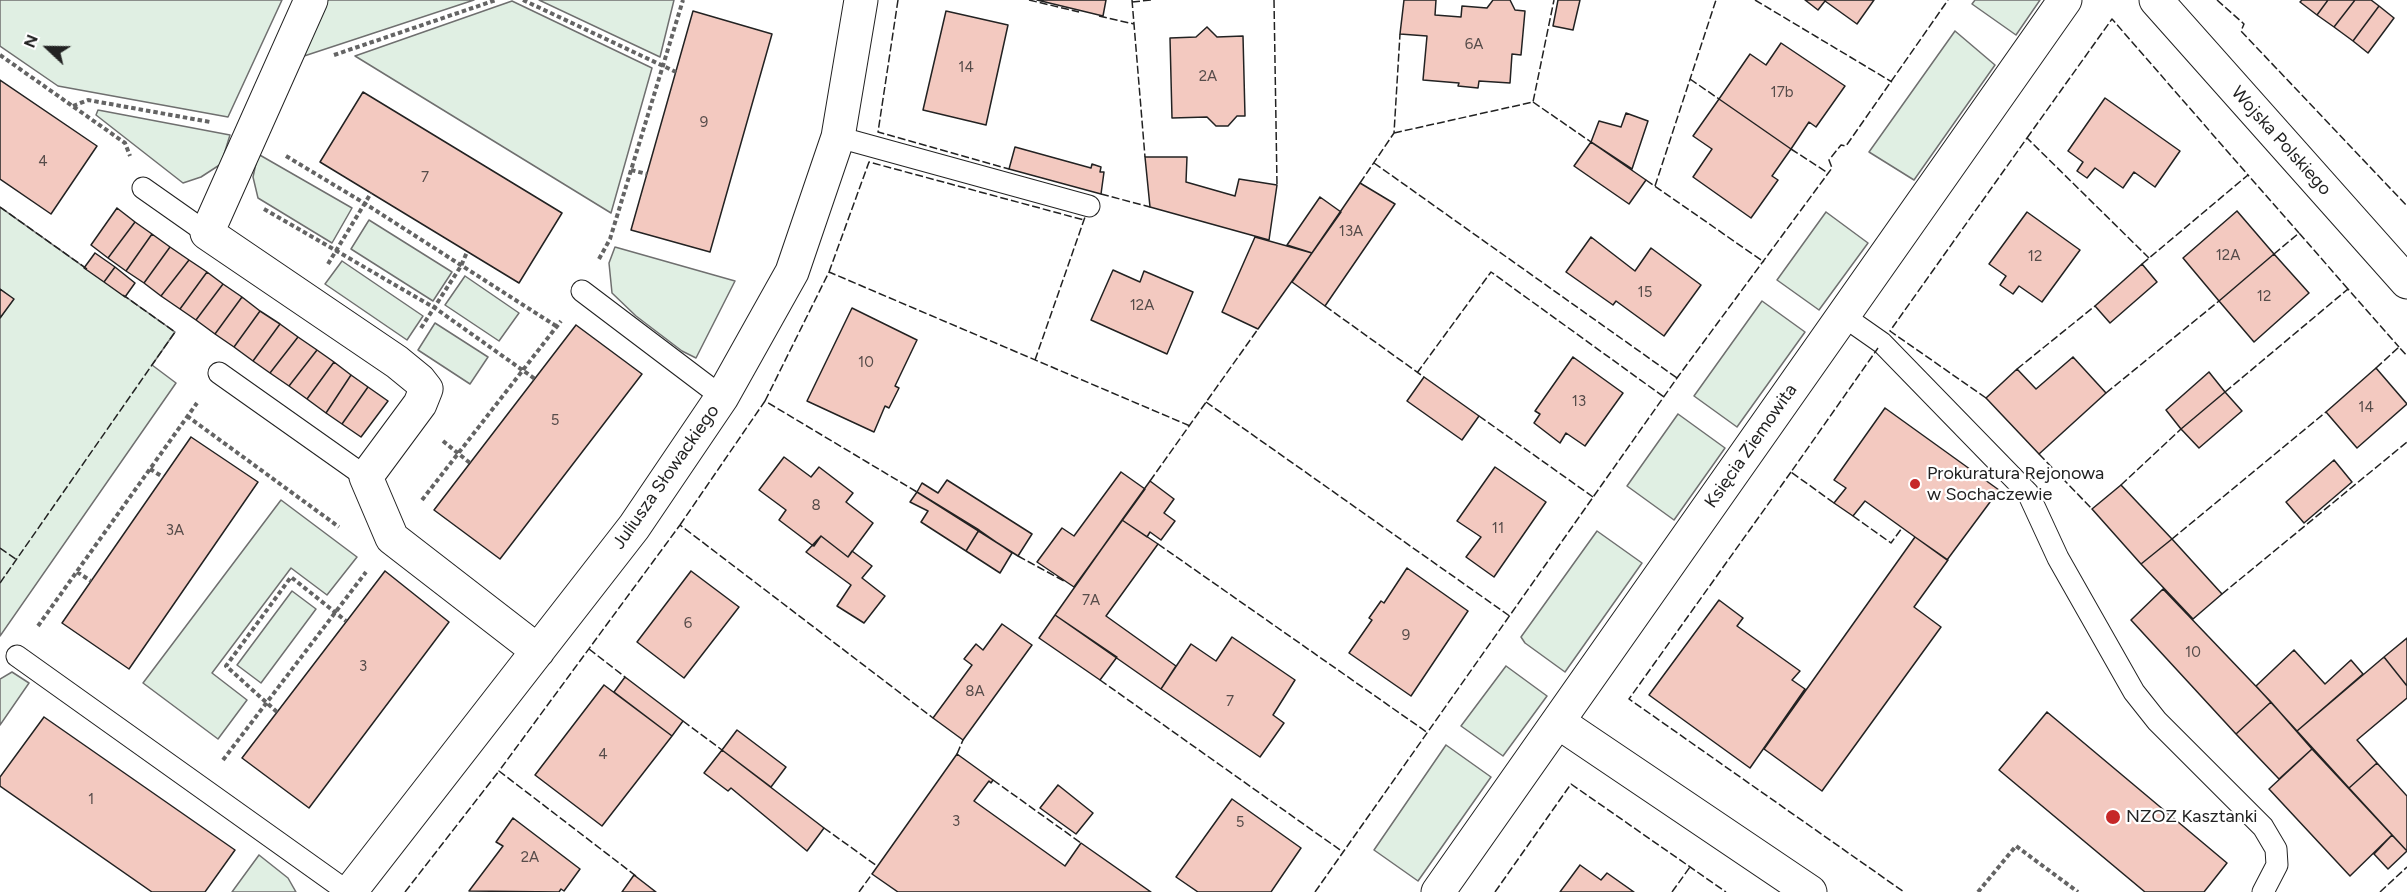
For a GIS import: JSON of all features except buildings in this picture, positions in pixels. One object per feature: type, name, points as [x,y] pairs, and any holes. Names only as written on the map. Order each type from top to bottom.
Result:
[{"type":"street","points":[[311,0],[207,233],[397,362],[419,380],[426,389],[416,410],[366,477],[392,538],[538,651]]},
{"type":"street","name":"Juliusza Słowackiego","points":[[349,892],[634,527],[722,397],[792,272],[838,137],[861,0]]},
{"type":"street","name":"Księcia Ziemowita","points":[[1438,892],[2065,0]]},
{"type":"street","name":"Wojska Polskiego","points":[[2156,0],[2407,282]]},
{"type":"street","points":[[1558,722],[1810,892]]},
{"type":"lane","points":[[838,137],[1089,206]]},
{"type":"lane","points":[[143,188],[207,233]]},
{"type":"lane","points":[[582,291],[722,397]]},
{"type":"lane","points":[[1842,315],[1882,343],[2028,493],[2058,558],[2134,692],[2157,721],[2263,827],[2276,849],[2277,865],[2263,892]]},
{"type":"lane","points":[[219,373],[366,477]]},
{"type":"lane","points":[[17,656],[349,892]]},
{"type":"path","points":[[279,71],[290,70],[496,0]]},
{"type":"path","points":[[523,0],[676,72]]},
{"type":"path","points":[[0,55],[125,143],[143,188]]},
{"type":"path","points":[[73,105],[88,100],[230,125],[364,203],[556,326]]},
{"type":"path","points":[[631,170],[647,174]]},
{"type":"path","points":[[227,187],[435,308],[535,379]]},
{"type":"path","points":[[306,300],[371,193]]},
{"type":"path","points":[[397,362],[435,308],[467,252]]},
{"type":"path","points":[[17,656],[219,373]]},
{"type":"path","points":[[150,469],[163,477]]},
{"type":"path","points":[[201,788],[392,538]]},
{"type":"path","points":[[77,572],[91,581]]},
{"type":"path","points":[[277,712],[268,701],[226,666],[291,577],[346,621]]},
{"type":"path","points":[[1978,892],[2016,846],[2078,892]]},
{"type":"green space","points":[[0,0],[282,0],[228,117],[58,86],[0,46]]},
{"type":"green space","points":[[320,0],[474,0],[292,60]]},
{"type":"green space","points":[[539,0],[674,0],[660,57]]},
{"type":"green space","points":[[1975,0],[2040,0],[2016,35],[1972,4]]},
{"type":"green space","points":[[512,1],[652,68],[611,213],[355,56]]},
{"type":"green space","points":[[1955,31],[1995,65],[1914,180],[1869,152]]},
{"type":"green space","points":[[98,110],[230,135],[221,164],[201,177],[183,183],[96,115]]},
{"type":"green space","points":[[258,154],[352,208],[332,243],[258,198],[253,177]]},
{"type":"green space","points":[[0,207],[175,332],[152,365],[176,383],[0,636],[0,318],[13,299],[0,289]]},
{"type":"green space","points":[[1826,212],[1868,243],[1819,310],[1777,280]]},
{"type":"green space","points":[[369,220],[452,272],[433,301],[351,249]]},
{"type":"green space","points":[[615,247],[735,281],[696,358],[682,351],[636,316],[612,293],[609,263]]},
{"type":"green space","points":[[342,261],[423,316],[407,340],[325,284]]},
{"type":"green space","points":[[465,276],[519,313],[499,341],[445,305]]},
{"type":"green space","points":[[1762,301],[1805,332],[1737,427],[1694,396]]},
{"type":"green space","points":[[435,323],[488,357],[470,384],[418,350]]},
{"type":"green space","points":[[1678,414],[1725,448],[1674,520],[1627,486]]},
{"type":"green space","points":[[281,500],[357,557],[327,595],[291,568],[212,673],[247,700],[218,739],[143,683]]},
{"type":"green space","points":[[1597,531],[1642,563],[1565,672],[1525,643],[1521,637]]},
{"type":"green space","points":[[292,591],[316,609],[261,683],[237,665]]},
{"type":"green space","points":[[1506,666],[1547,696],[1503,756],[1461,726]]},
{"type":"green space","points":[[12,672],[29,683],[0,725],[0,679]]},
{"type":"green space","points":[[1446,745],[1491,777],[1418,881],[1374,850]]},
{"type":"green space","points":[[259,855],[288,878],[296,892],[232,892]]},
{"type":"fence","points":[[898,0],[878,132],[1009,169]]},
{"type":"fence","points":[[1029,0],[1079,12]]},
{"type":"fence","points":[[1132,0],[1145,157]]},
{"type":"fence","points":[[1132,2],[1151,0]]},
{"type":"fence","points":[[1274,0],[1277,185]]},
{"type":"fence","points":[[1394,133],[1533,102],[1554,0]]},
{"type":"fence","points":[[1655,186],[1716,0]]},
{"type":"fence","points":[[1755,0],[1892,82]]},
{"type":"fence","points":[[1315,892],[1677,378],[1832,168],[1829,160],[1841,145],[1846,146],[1948,0]]},
{"type":"fence","points":[[2217,0],[2244,24],[2241,31],[2407,206]]},
{"type":"fence","points":[[1099,16],[1134,24]]},
{"type":"fence","points":[[2027,138],[2112,19],[2248,175]]},
{"type":"fence","points":[[1360,183],[1394,133],[1400,34]]},
{"type":"fence","points":[[1690,79],[1719,99]]},
{"type":"fence","points":[[1533,102],[1591,142]]},
{"type":"fence","points":[[1986,398],[1890,331],[2027,138],[2149,258]]},
{"type":"fence","points":[[1791,149],[1828,173]]},
{"type":"fence","points":[[829,272],[869,162],[1084,220]]},
{"type":"fence","points":[[1374,163],[1677,378]]},
{"type":"fence","points":[[2142,264],[2248,175],[2299,233]]},
{"type":"fence","points":[[1646,180],[1764,262]]},
{"type":"fence","points":[[1101,194],[1150,207]]},
{"type":"fence","points":[[0,207],[87,269]]},
{"type":"fence","points":[[1035,360],[1085,217]]},
{"type":"fence","points":[[2274,254],[2299,233],[2348,289]]},
{"type":"fence","points":[[765,401],[829,272],[1190,426]]},
{"type":"fence","points":[[1417,373],[1491,272],[1664,397]]},
{"type":"fence","points":[[2225,392],[2348,289],[2399,347]]},
{"type":"fence","points":[[0,583],[175,332],[123,295]]},
{"type":"fence","points":[[2106,393],[2219,301]]},
{"type":"fence","points":[[1325,306],[1424,377]]},
{"type":"fence","points":[[2017,369],[2095,306]]},
{"type":"fence","points":[[1150,481],[1258,329]]},
{"type":"fence","points":[[2376,368],[2399,347],[2407,356]]},
{"type":"fence","points":[[1834,503],[1791,472],[1878,348]]},
{"type":"fence","points":[[680,525],[765,401],[917,492]]},
{"type":"fence","points":[[1206,402],[1511,617]]},
{"type":"fence","points":[[2172,539],[2326,412]]},
{"type":"fence","points":[[1479,416],[1593,497]]},
{"type":"fence","points":[[2121,485],[2181,429]]},
{"type":"fence","points":[[2222,594],[2407,442]]},
{"type":"fence","points":[[2039,454],[2092,509]]},
{"type":"fence","points":[[1791,472],[1629,699],[1904,892]]},
{"type":"fence","points":[[1853,516],[1891,543],[1902,528]]},
{"type":"fence","points":[[636,876],[499,771],[680,525],[933,718]]},
{"type":"fence","points":[[1158,544],[1428,733]]},
{"type":"fence","points":[[0,548],[17,560]]},
{"type":"fence","points":[[1018,556],[1064,581]]},
{"type":"fence","points":[[589,649],[625,677]]},
{"type":"fence","points":[[1100,680],[1343,852]]},
{"type":"fence","points":[[683,721],[722,750]]},
{"type":"fence","points":[[957,754],[963,740]]},
{"type":"fence","points":[[405,892],[499,771]]},
{"type":"fence","points":[[993,780],[1081,843]]},
{"type":"fence","points":[[1495,892],[1571,784],[1726,892]]},
{"type":"fence","points":[[824,828],[877,866]]},
{"type":"fence","points":[[1672,892],[1690,867]]},
{"type":"fence","points":[[2380,892],[2407,867]]},
{"type":"fence","points":[[859,892],[872,874]]},
{"type":"place","name":"Prokuratura Rejonowa w Sochaczewie","points":[[1915,484]]},
{"type":"place","name":"NZOZ Kasztanki","points":[[2113,817]]}]
